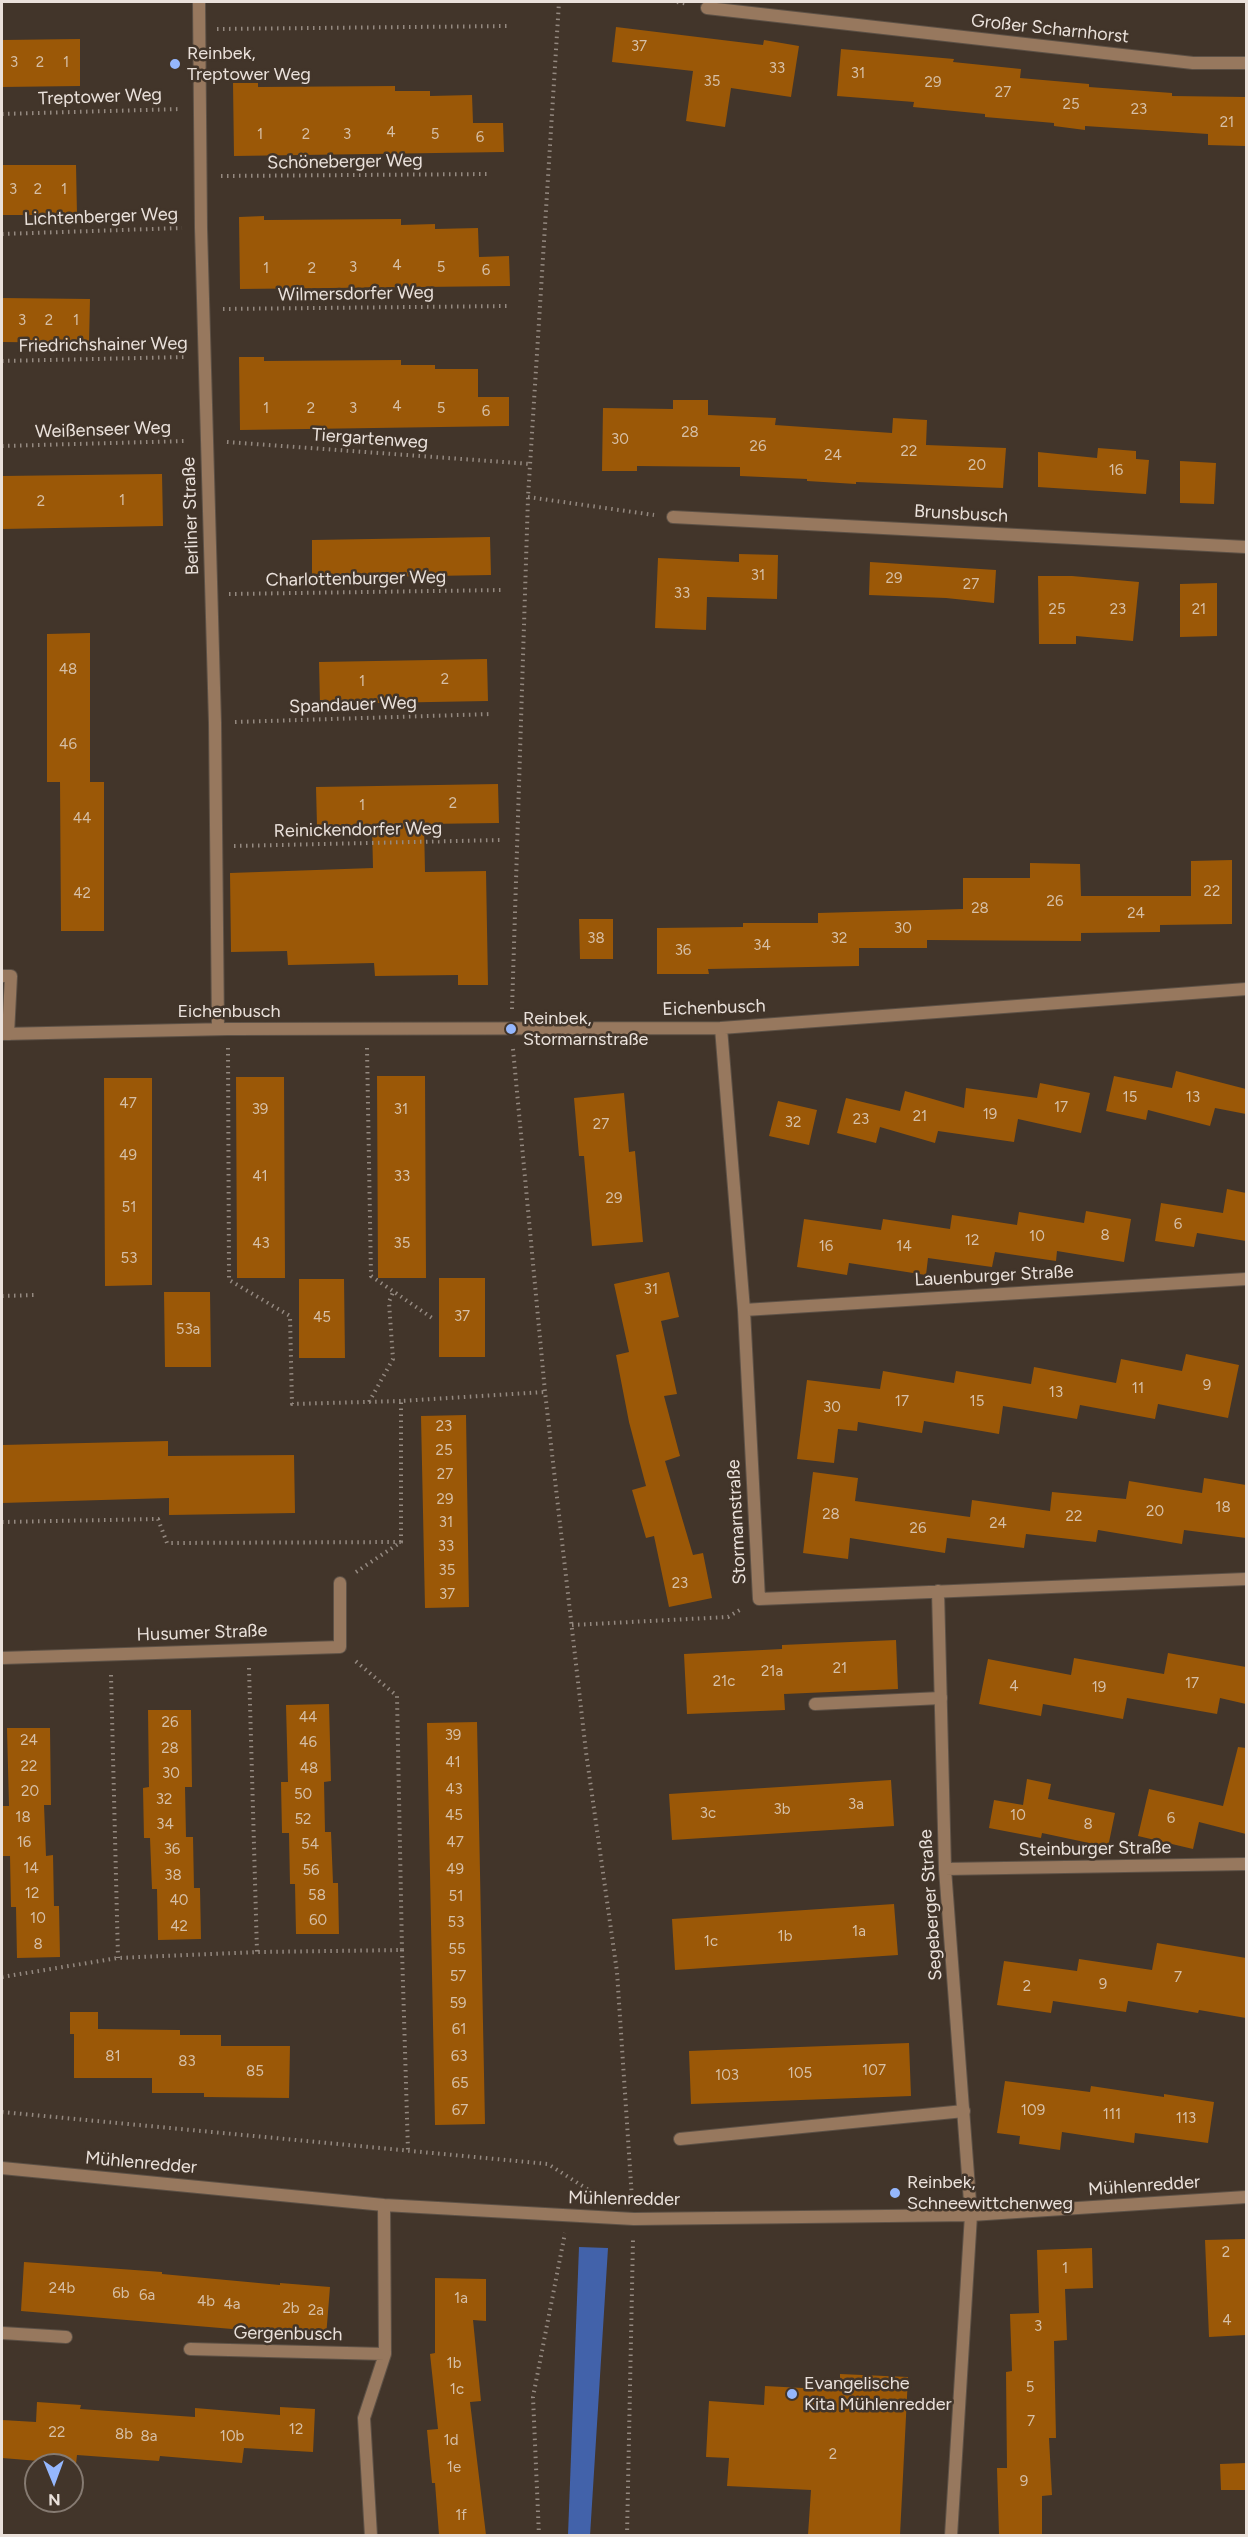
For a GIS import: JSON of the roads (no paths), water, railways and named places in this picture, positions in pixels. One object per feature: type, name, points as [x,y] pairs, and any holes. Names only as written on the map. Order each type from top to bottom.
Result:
[{"type":"street","name":"Berliner Straße","points":[[199,2],[201,228],[215,723],[216,846],[223,1029]]},
{"type":"street","name":"Großer Scharnhorst","points":[[707,8],[1193,63],[1246,63]]},
{"type":"street","name":"Brunsbusch","points":[[673,517],[1246,547]]},
{"type":"street","points":[[2,976],[11,976],[5,1034]]},
{"type":"street","name":"Eichenbusch","points":[[5,1034],[223,1029],[721,1028],[1246,989]]},
{"type":"street","name":"Stormarnstraße","points":[[721,1028],[744,1310],[759,1599],[1246,1579]]},
{"type":"street","name":"Lauenburger Straße","points":[[744,1310],[1246,1279]]},
{"type":"street","name":"Husumer Straße","points":[[2,1658],[340,1647],[340,1582]]},
{"type":"street","name":"Segeberger Straße","points":[[938,1592],[945,1869],[971,2215],[951,2535]]},
{"type":"street","points":[[815,1704],[941,1698]]},
{"type":"street","name":"Steinburger Straße","points":[[945,1869],[1246,1864]]},
{"type":"street","points":[[680,2139],[964,2111]]},
{"type":"street","name":"Mühlenredder","points":[[2,2168],[384,2205],[634,2219],[971,2215],[1246,2197]]},
{"type":"street","points":[[371,2535],[364,2418],[386,2354],[384,2205]]},
{"type":"street","points":[[2,2333],[66,2337]]},
{"type":"street","name":"Gergenbusch","points":[[190,2349],[386,2354]]},
{"type":"water","points":[[579,2247],[608,2248],[590,2536],[568,2535]]},
{"type":"place","name":"Reinbek, Treptower Weg","points":[[175,64]]},
{"type":"place","name":"Reinbek, Stormarnstraße","points":[[511,1029]]},
{"type":"place","name":"Reinbek, Schneewittchenweg","points":[[895,2193]]},
{"type":"place","name":"Evangelische Kita Mühlenredder","points":[[792,2394]]}]
